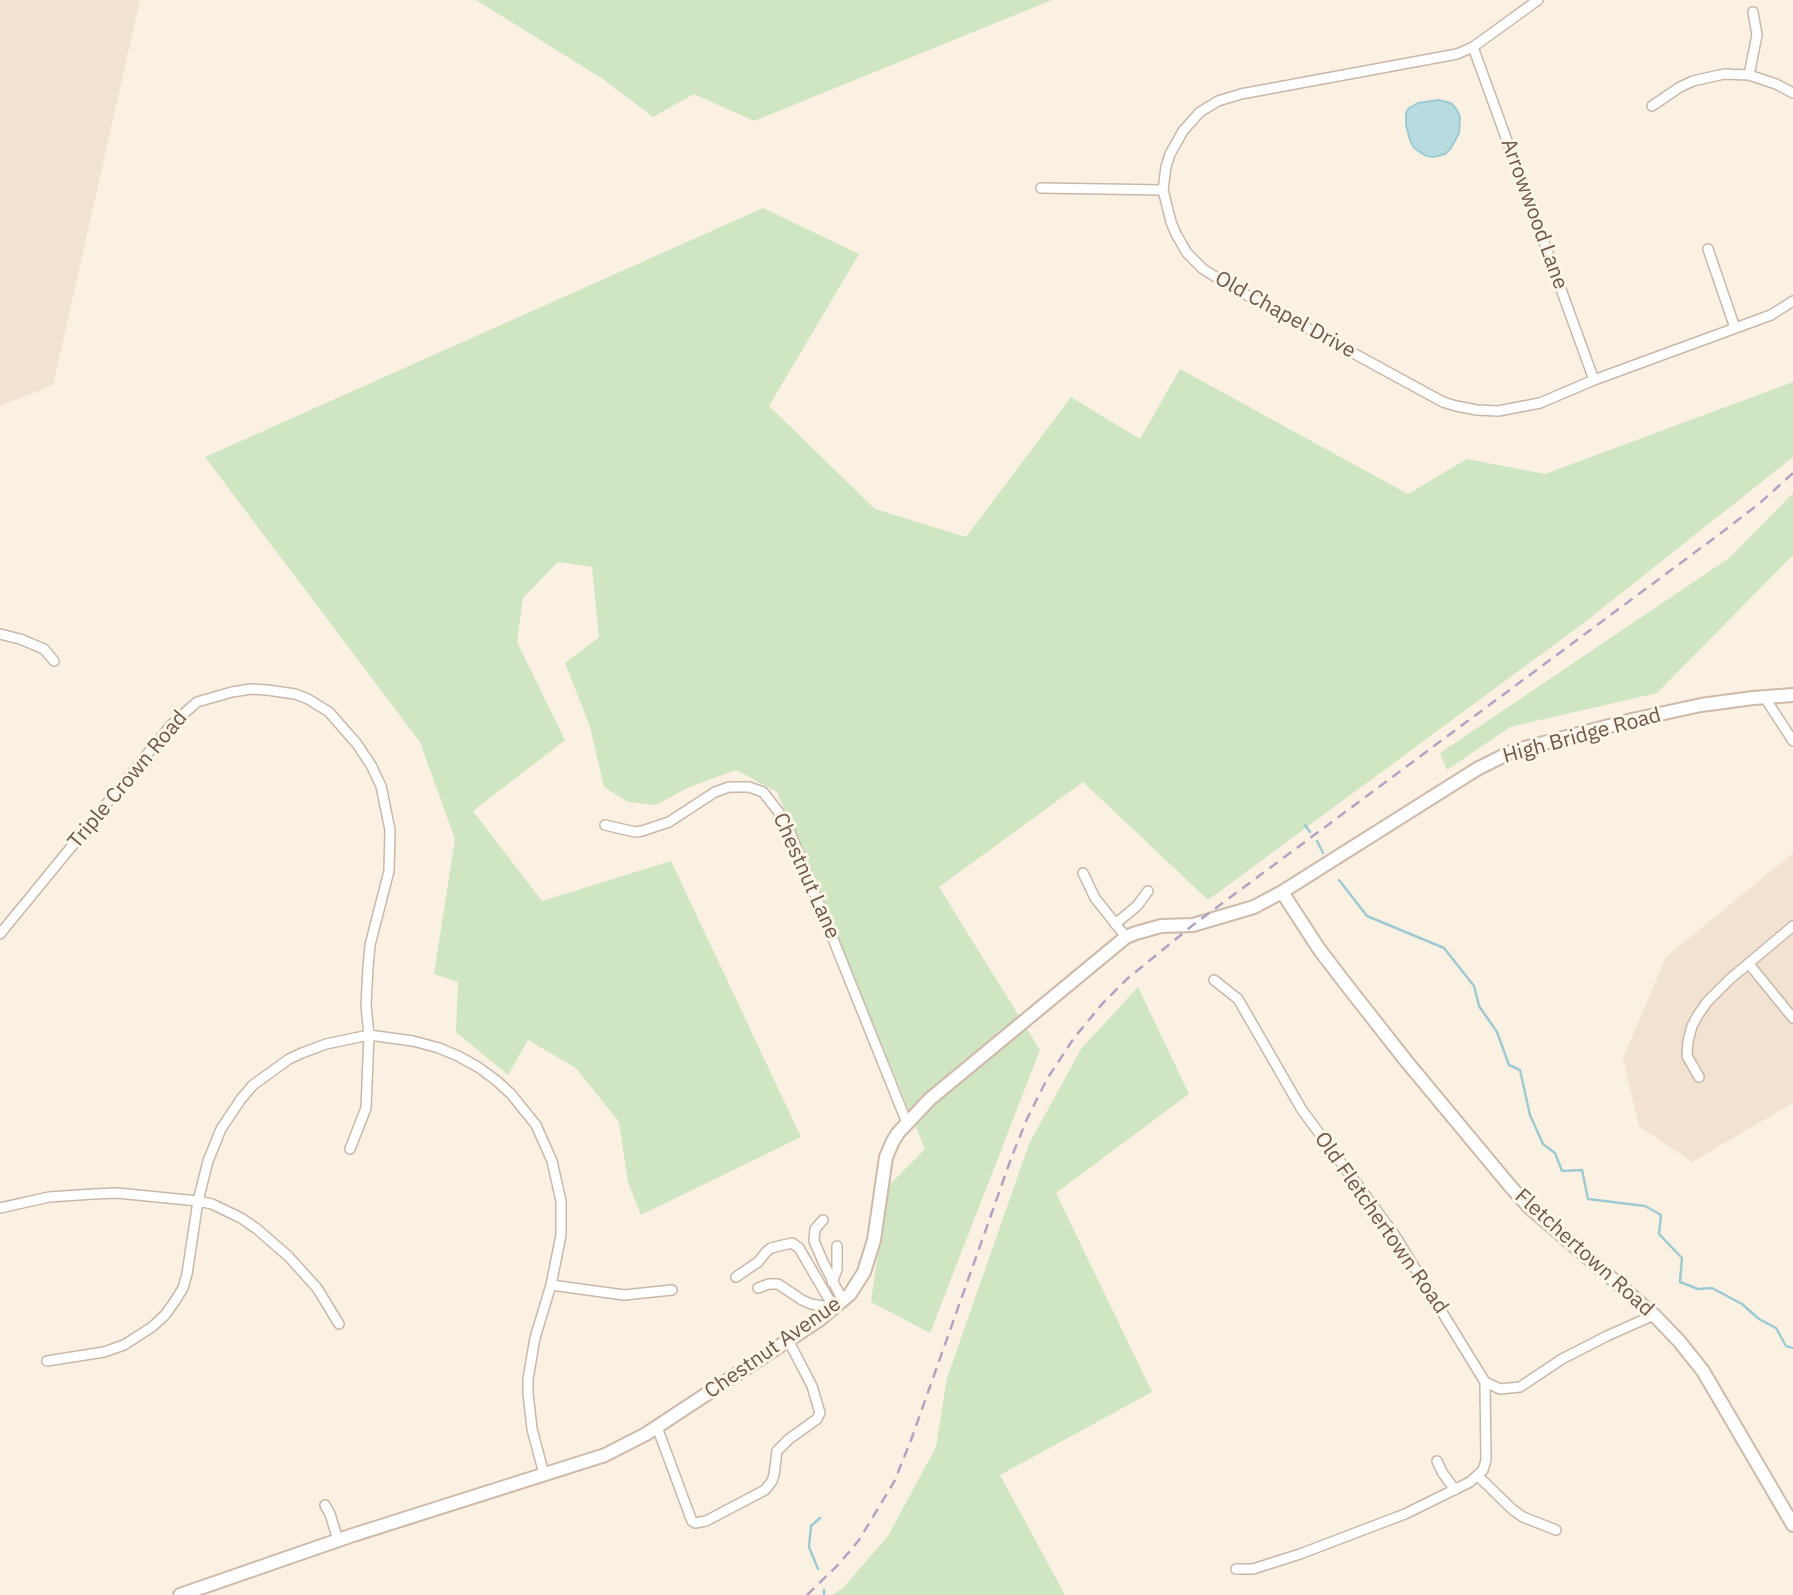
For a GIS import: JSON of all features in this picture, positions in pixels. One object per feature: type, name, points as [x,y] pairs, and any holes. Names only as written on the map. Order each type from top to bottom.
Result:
[{"type":"street","name":"Old Chapel Drive","points":[[1538,0],[1473,47],[1449,57],[1241,94],[1218,101],[1200,113],[1176,142],[1166,167],[1163,190],[1176,234],[1187,253],[1203,269],[1230,286],[1443,402],[1477,410],[1498,411],[1540,402],[1771,315],[1793,302]]},
{"type":"street","points":[[1749,75],[1757,35],[1753,12]]},
{"type":"street","name":"Arrowwood Lane","points":[[1473,47],[1594,380]]},
{"type":"street","points":[[1652,106],[1693,81],[1724,75],[1749,75],[1793,93]]},
{"type":"street","points":[[1041,188],[1163,190]]},
{"type":"street","points":[[1707,249],[1735,328]]},
{"type":"street","points":[[0,634],[44,649],[54,661]]},
{"type":"street","name":"Triple Crown Road","points":[[0,934],[181,715],[197,702],[232,692],[251,690],[295,694],[308,699],[329,712],[371,765],[387,809],[390,830],[389,871],[370,945],[366,988],[369,1035],[366,1108],[350,1149]]},
{"type":"street","name":"High Bridge Road","points":[[1282,892],[1477,769],[1513,751],[1701,705],[1793,695]]},
{"type":"street","points":[[1765,698],[1793,741]]},
{"type":"street","name":"Chestnut Lane","points":[[605,825],[635,832],[653,829],[669,822],[715,792],[729,787],[750,787],[763,792],[781,815],[795,843],[907,1123]]},
{"type":"street","points":[[1083,873],[1095,898],[1126,937]]},
{"type":"street","points":[[1115,924],[1137,906],[1148,891]]},
{"type":"street","name":"Chestnut Avenue","points":[[180,1595],[338,1540],[605,1455],[657,1427],[838,1305],[858,1284],[870,1258],[886,1157],[907,1123],[930,1099],[1126,937],[1161,926],[1193,926],[1223,918],[1254,907],[1282,892]]},
{"type":"street","name":"Fletchertown Road","points":[[1282,892],[1345,983],[1510,1186],[1529,1207],[1654,1315],[1679,1341],[1703,1371],[1793,1525]]},
{"type":"street","points":[[1699,1077],[1687,1056],[1692,1026],[1707,1002],[1730,979],[1793,926]]},
{"type":"street","points":[[1749,964],[1793,1018]]},
{"type":"street","name":"Old Fletchertown Road","points":[[1214,980],[1238,999],[1302,1110],[1394,1234],[1485,1382]]},
{"type":"street","points":[[47,1361],[104,1352],[124,1345],[146,1332],[165,1315],[183,1288],[201,1182],[221,1129],[253,1085],[272,1070],[302,1053],[326,1044],[369,1035],[413,1041],[458,1056],[497,1082],[518,1102],[536,1125],[552,1161],[561,1201],[561,1235],[551,1285],[535,1338],[528,1379],[530,1422],[544,1474]]},
{"type":"street","points":[[0,1208],[49,1197],[117,1193],[212,1204],[233,1213],[275,1244],[317,1288],[339,1324]]},
{"type":"street","points":[[823,1220],[815,1229],[814,1241],[832,1282],[838,1305]]},
{"type":"street","points":[[736,1277],[758,1262],[771,1248],[792,1243],[799,1248],[838,1305]]},
{"type":"street","points":[[832,1282],[836,1270],[837,1246]]},
{"type":"street","points":[[758,1288],[778,1284],[811,1304],[838,1305]]},
{"type":"street","points":[[551,1285],[624,1295],[673,1290]]},
{"type":"street","points":[[1236,1569],[1253,1569],[1300,1555],[1405,1514],[1455,1490],[1478,1476],[1486,1460],[1485,1382],[1500,1390],[1520,1387],[1562,1359],[1654,1315]]},
{"type":"street","points":[[657,1427],[695,1523],[706,1521],[765,1490],[774,1475],[777,1451],[789,1438],[817,1419],[820,1413],[812,1385],[788,1340]]},
{"type":"street","points":[[1437,1461],[1455,1490]]},
{"type":"street","points":[[1478,1476],[1513,1510],[1556,1530]]},
{"type":"street","points":[[325,1505],[338,1540]]},
{"type":"shaded area","points":[[0,0],[140,0],[53,385],[0,406]]},
{"type":"shaded area","points":[[1793,853],[1793,1103],[1692,1162],[1639,1126],[1623,1058],[1666,957]]},
{"type":"green space","points":[[476,0],[1052,0],[754,121],[694,94],[653,117],[603,79]]},
{"type":"green space","points":[[763,208],[859,254],[769,406],[875,509],[966,537],[1071,397],[1140,439],[1180,369],[1408,494],[1467,459],[1545,474],[1793,382],[1793,457],[1585,622],[1208,900],[1083,782],[939,887],[1040,1050],[930,1333],[871,1302],[887,1187],[925,1149],[777,792],[736,770],[687,788],[656,805],[628,802],[604,787],[590,727],[565,663],[599,637],[592,567],[558,562],[523,598],[517,642],[565,740],[473,811],[542,901],[671,861],[801,1137],[641,1215],[628,1182],[619,1122],[576,1068],[528,1040],[508,1075],[456,1032],[458,982],[434,974],[455,839],[420,742],[205,457]]},
{"type":"green space","points":[[1793,493],[1793,555],[1657,693],[1510,727],[1447,770],[1440,753],[1729,558]]},
{"type":"green space","points":[[1138,987],[1189,1094],[1056,1193],[1152,1392],[1000,1475],[1065,1595],[832,1595],[842,1589],[888,1536],[936,1447],[947,1378],[1029,1144],[1081,1049]]},
{"type":"water","points":[[1438,100],[1451,103],[1457,110],[1460,117],[1459,133],[1445,154],[1426,156],[1414,148],[1410,140],[1406,113],[1418,103]]},
{"type":"waterway","points":[[1305,825],[1310,832]]},
{"type":"waterway","points":[[1317,841],[1323,853]]},
{"type":"waterway","points":[[1339,880],[1367,916],[1444,948],[1474,986],[1479,1006],[1497,1032],[1509,1065],[1520,1070],[1530,1115],[1543,1144],[1555,1153],[1562,1171],[1582,1170],[1588,1199],[1645,1206],[1661,1215],[1659,1234],[1682,1258],[1680,1282],[1698,1289],[1712,1288],[1742,1304],[1759,1319],[1776,1328],[1786,1346],[1793,1348]]},
{"type":"waterway","points":[[818,1569],[809,1547],[811,1526],[820,1518]]},
{"type":"waterway","points":[[824,1590],[824,1595]]},
{"type":"railway","points":[[807,1595],[859,1540],[894,1482],[1027,1119],[1047,1079],[1074,1038],[1103,1003],[1127,979],[1193,925],[1721,533],[1793,473]]}]
